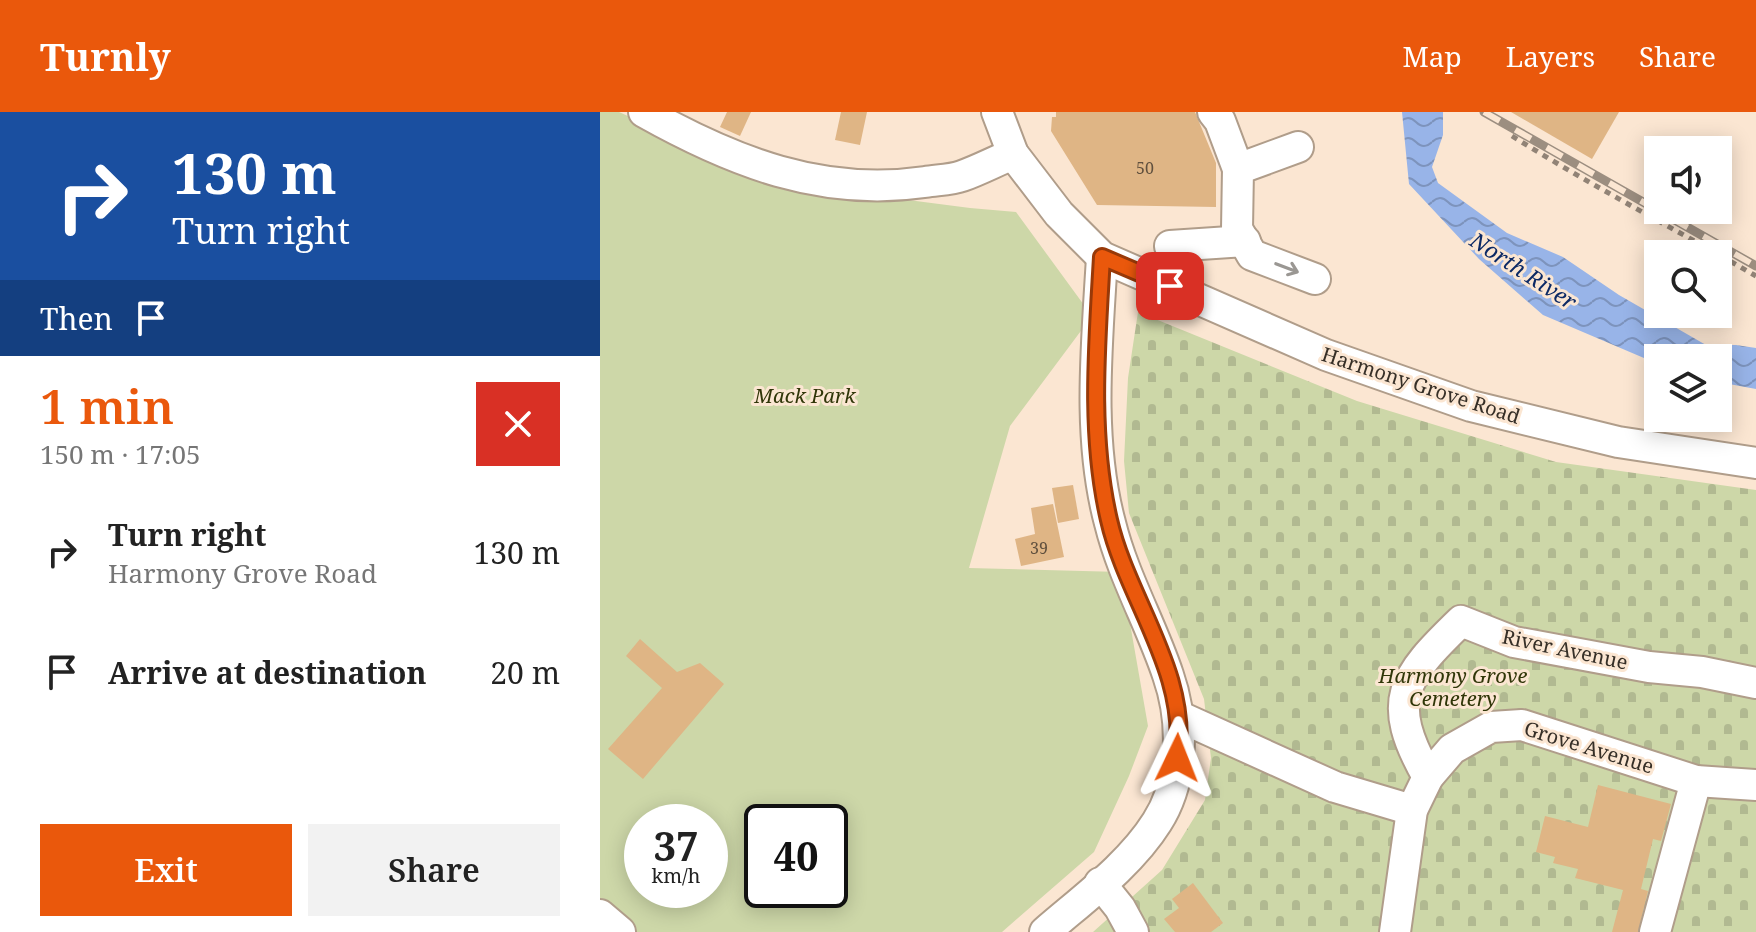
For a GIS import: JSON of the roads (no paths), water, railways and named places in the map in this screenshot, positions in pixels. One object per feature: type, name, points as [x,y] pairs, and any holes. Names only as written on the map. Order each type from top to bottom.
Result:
[{"type":"street","points":[[644,112],[698,140],[793,177],[861,187],[960,177],[1013,154]]},
{"type":"street","points":[[997,112],[1013,154],[1059,214],[1102,257],[1096,418],[1103,492],[1119,551],[1169,677],[1180,738],[1173,782],[1158,821],[1138,847],[1045,932]]},
{"type":"street","points":[[1213,112],[1220,121],[1238,169],[1237,229],[1252,255],[1315,279]]},
{"type":"street","points":[[1238,169],[1298,147]]},
{"type":"street","points":[[1170,246],[1245,241]]},
{"type":"street","name":"Harmony Grove Road","points":[[1102,257],[1326,355],[1471,406],[1618,442],[1756,463]]},
{"type":"street","name":"River Avenue","points":[[1428,777],[1414,753],[1406,726],[1403,696],[1411,675],[1461,621],[1514,642],[1756,683]]},
{"type":"street","points":[[1178,716],[1335,787],[1412,810]]},
{"type":"street","name":"Grove Avenue","points":[[1395,932],[1412,810],[1428,777],[1452,749],[1491,727],[1522,725],[1696,781],[1756,785]]},
{"type":"street","points":[[1655,932],[1696,781]]},
{"type":"street","points":[[1100,883],[1120,908],[1133,932]]},
{"type":"street","points":[[600,915],[620,932]]},
{"type":"water","name":"North River","points":[[1402,112],[1443,112],[1443,135],[1432,167],[1438,183],[1507,233],[1563,257],[1644,309],[1644,328],[1676,328],[1704,344],[1644,344],[1644,358],[1543,315],[1479,259],[1409,184]]},
{"type":"water","points":[[1732,345],[1756,348],[1756,389],[1732,385]]},
{"type":"railway","points":[[1484,112],[1756,266]]},
{"type":"park label","name":"Mack Park","points":[[805,395]]},
{"type":"park label","name":"Harmony Grove Cemetery","points":[[1453,686]]}]
